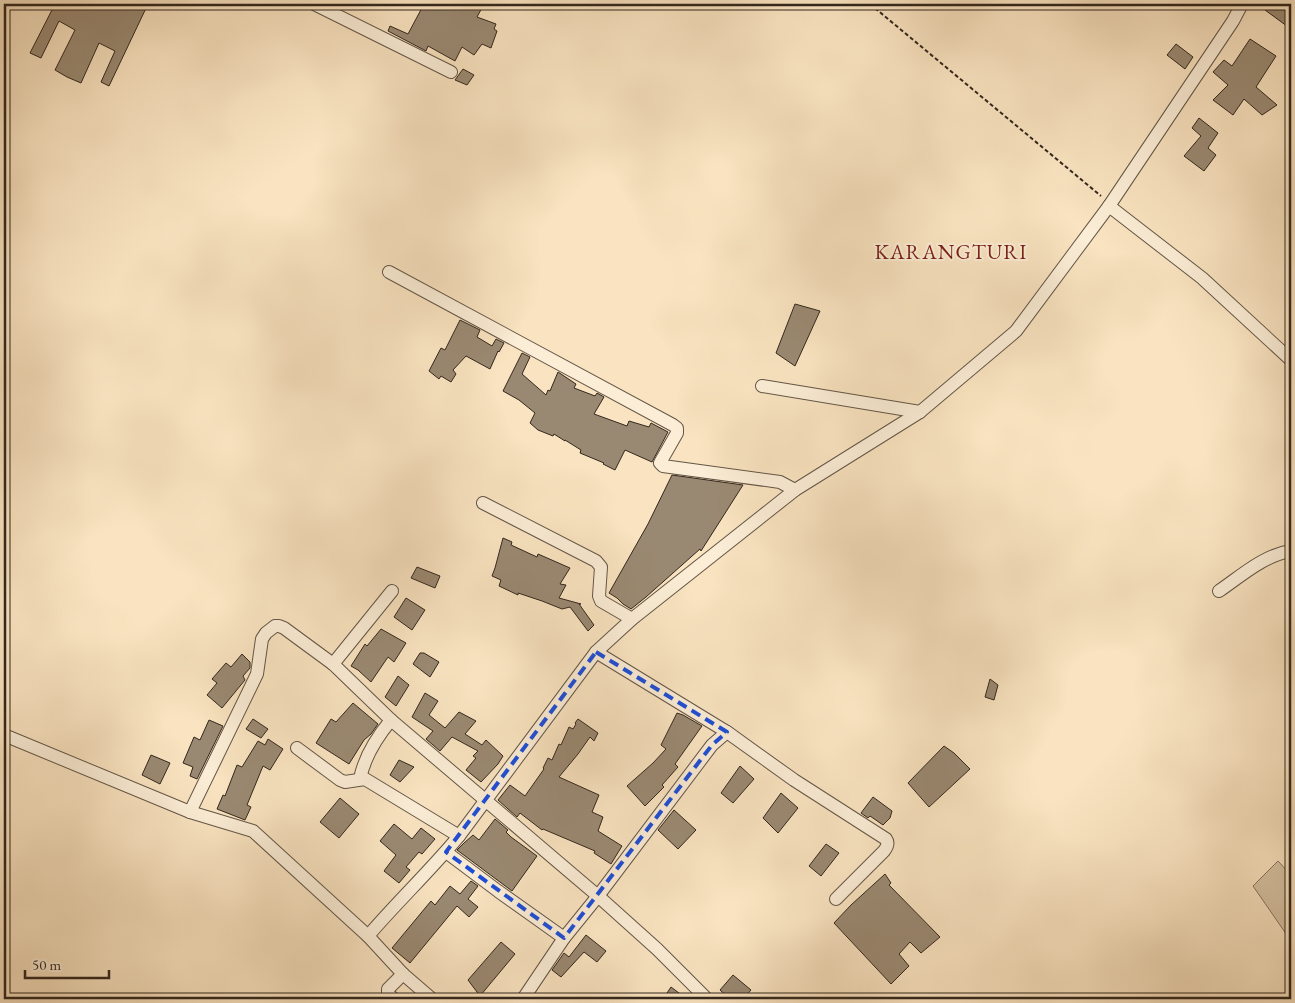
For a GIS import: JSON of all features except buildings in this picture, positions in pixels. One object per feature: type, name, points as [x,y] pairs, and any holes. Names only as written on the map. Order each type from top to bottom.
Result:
[{"type":"street","points":[[314,4],[451,72]]},
{"type":"street","points":[[368,936],[459,836],[596,652],[632,619],[795,490],[920,412],[1016,331],[1110,205],[1242,4]]},
{"type":"street","points":[[1110,205],[1202,278],[1291,360]]},
{"type":"street","points":[[388,272],[673,425],[677,433],[660,463],[663,466],[780,482],[795,490]]},
{"type":"street","points":[[762,386],[920,412]]},
{"type":"street","points":[[483,502],[596,562],[601,567],[601,601],[632,619]]},
{"type":"street","points":[[1219,591],[1265,560],[1291,551]]},
{"type":"street","points":[[333,664],[392,591]]},
{"type":"street","points":[[190,812],[257,674],[262,639],[270,629],[274,626],[279,626],[333,664],[391,720],[598,896],[657,949],[706,999]]},
{"type":"street","points":[[596,652],[727,732],[794,780],[886,839],[887,848],[836,899]]},
{"type":"street","points":[[360,779],[365,762],[374,744],[391,720]]},
{"type":"street","points":[[523,999],[564,938],[712,745],[727,732]]},
{"type":"street","points":[[4,735],[190,812],[253,831],[368,936],[403,974],[432,999]]},
{"type":"street","points":[[297,748],[342,782],[365,779],[459,836]]},
{"type":"street","points":[[446,852],[564,938]]},
{"type":"street","points":[[394,999],[388,994],[388,989],[403,974]]},
{"type":"path","points":[[870,4],[1110,205]]},
{"type":"highlighted area","points":[[596,652],[727,732],[712,745],[564,938],[446,852]]},
{"type":"shaded area","points":[[1278,861],[1291,875],[1291,941],[1253,886]]},
{"type":"district","name":"KARANGTURI","points":[[951,252]]}]
